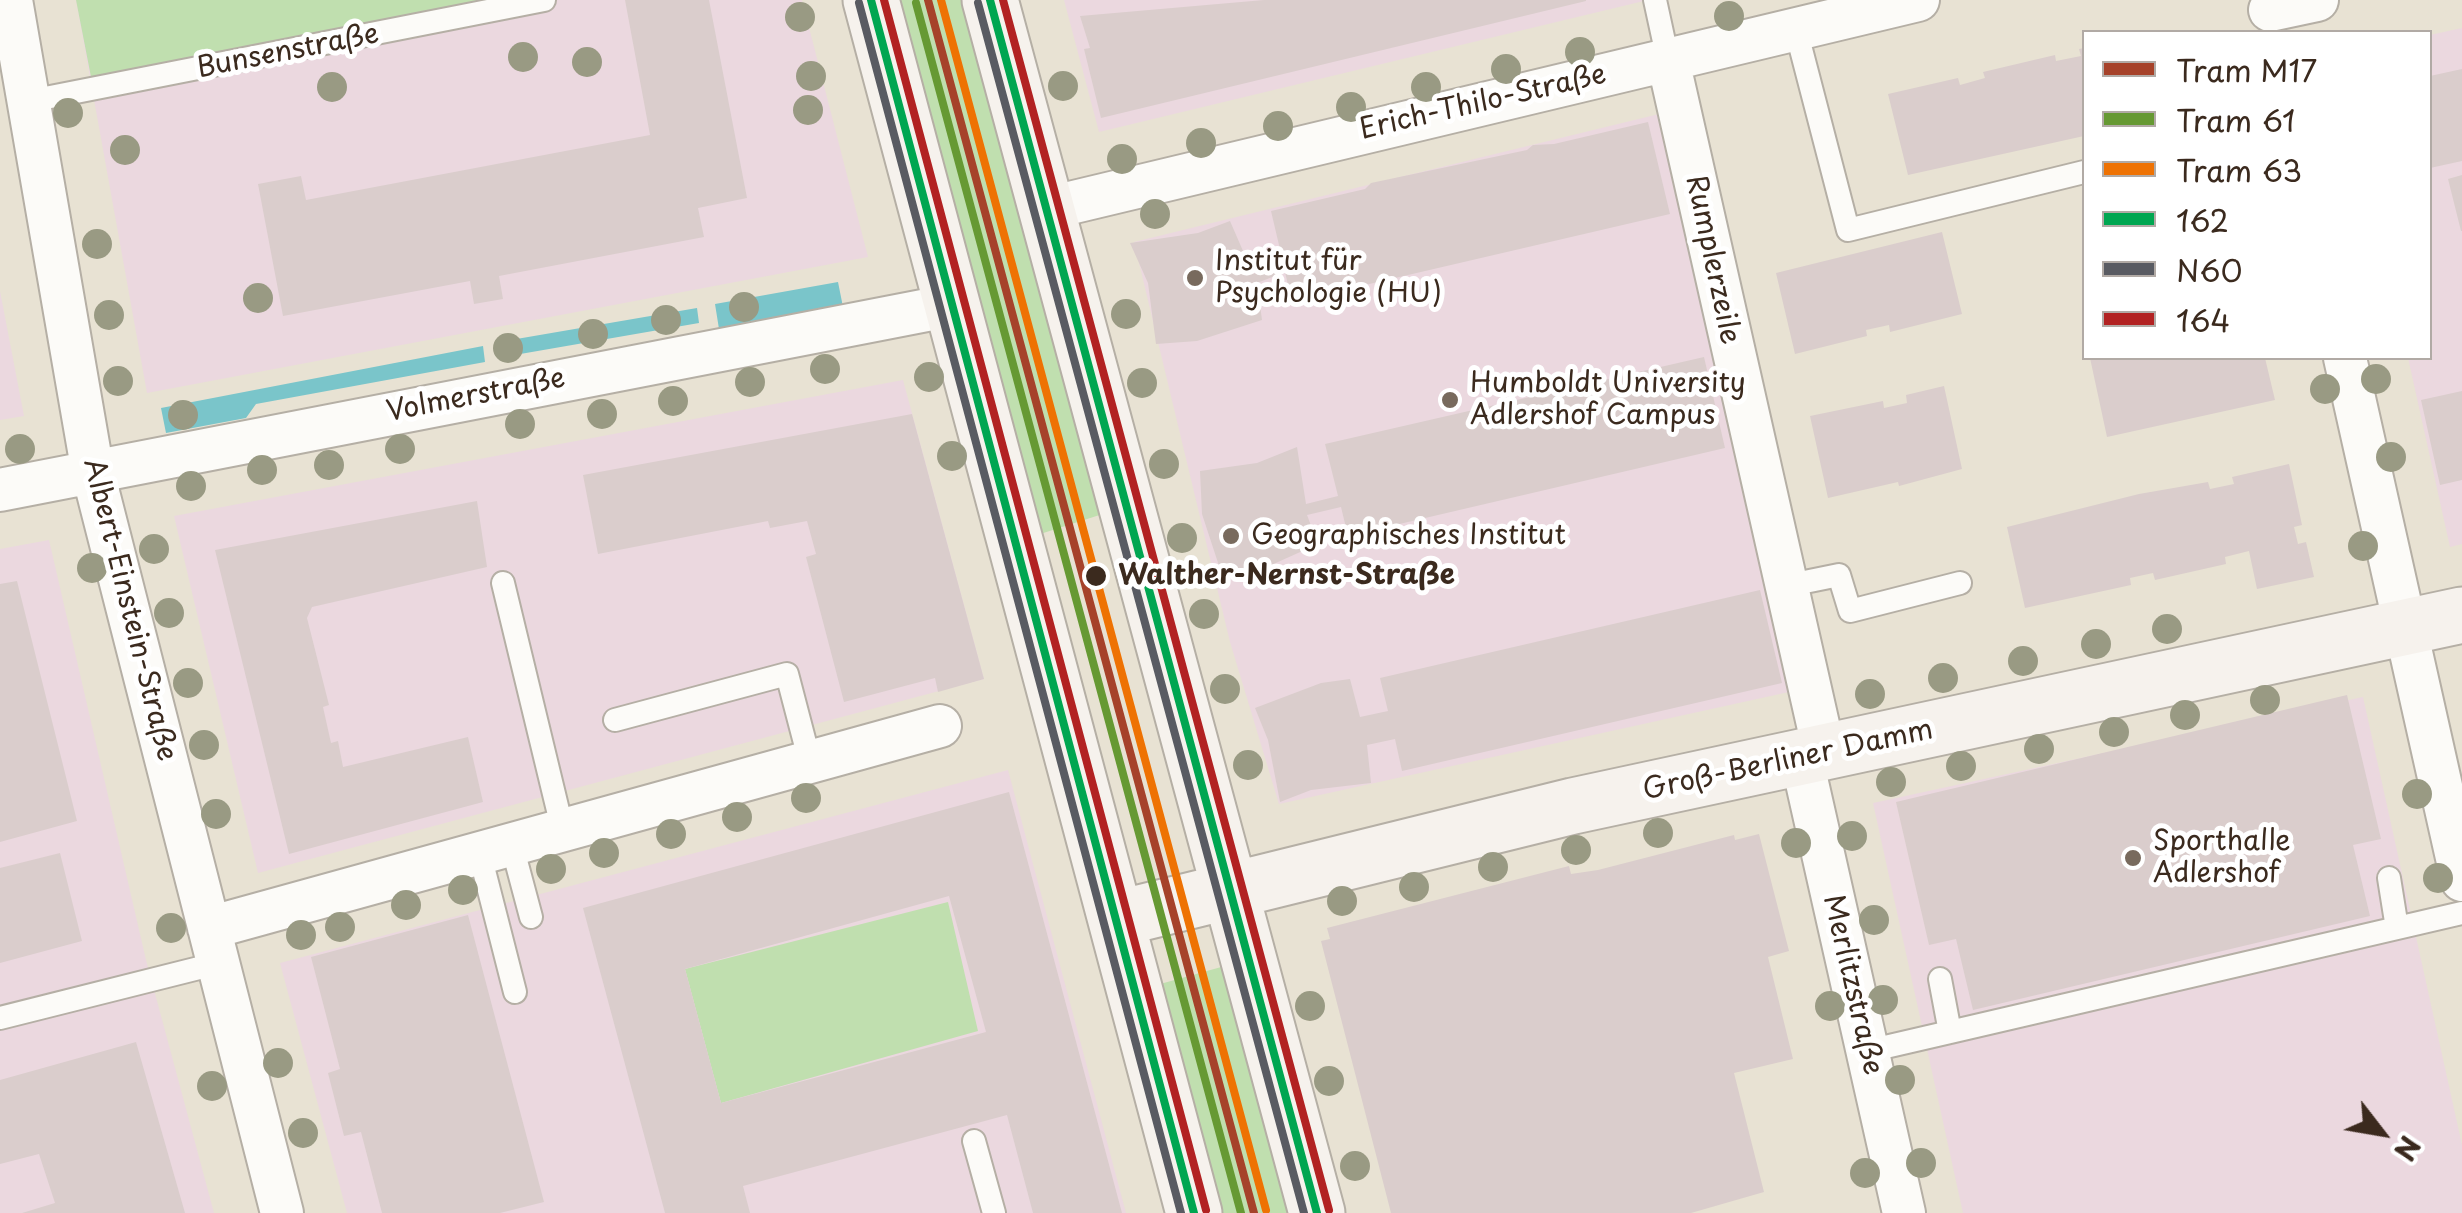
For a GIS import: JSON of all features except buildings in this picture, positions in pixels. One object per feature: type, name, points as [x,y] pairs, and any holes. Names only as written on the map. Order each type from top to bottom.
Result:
[{"type":"main road","points":[[871,0],[1194,1213]]},
{"type":"main road","points":[[990,0],[1317,1213]]},
{"type":"main road","name":"Groß-Berliner Damm","points":[[1116,919],[1813,753],[2462,615]]},
{"type":"street","name":"Albert-Einstein-Straße","points":[[11,0],[93,473],[282,1213]]},
{"type":"street","name":"Erich-Thilo-Straße","points":[[1048,208],[1242,158],[1918,0]]},
{"type":"street","points":[[2271,14],[2317,0]]},
{"type":"street","name":"Rumplerzeile","points":[[1668,60],[1785,586],[1813,753]]},
{"type":"street","name":"Volmerstraße","points":[[0,490],[953,305]]},
{"type":"street","points":[[2345,360],[2462,880]]},
{"type":"street","points":[[214,946],[495,846],[940,726]]},
{"type":"street","name":"Merlitzstraße","points":[[1813,753],[1868,1051],[1904,1213]]},
{"type":"lane","name":"Bunsenstraße","points":[[30,101],[544,0]]},
{"type":"lane","points":[[1655,0],[1668,60]]},
{"type":"lane","points":[[1796,30],[1848,230],[2082,172]]},
{"type":"lane","points":[[1785,586],[1839,575],[1850,612],[1960,583]]},
{"type":"lane","points":[[503,584],[562,828]]},
{"type":"lane","points":[[615,720],[788,674],[810,762]]},
{"type":"lane","points":[[495,846],[531,917]]},
{"type":"lane","points":[[495,846],[515,992]]},
{"type":"lane","points":[[2389,878],[2397,928]]},
{"type":"lane","points":[[1868,1051],[2462,913]]},
{"type":"lane","points":[[0,1018],[214,946]]},
{"type":"lane","points":[[1940,979],[1950,1032]]},
{"type":"lane","points":[[974,1141],[994,1213]]},
{"type":"shaded area","points":[[76,0],[802,0],[868,257],[147,393]]},
{"type":"shaded area","points":[[1064,0],[1648,0],[1099,132]]},
{"type":"shaded area","points":[[2462,28],[2462,544],[2450,547],[2408,360],[2432,360],[2432,35]]},
{"type":"shaded area","name":"Humboldt University Adlershof Campus","points":[[1659,114],[1798,690],[1279,804],[1230,642],[1134,242]]},
{"type":"shaded area","points":[[0,291],[24,416],[0,420]]},
{"type":"shaded area","points":[[903,380],[984,679],[258,873],[174,516]]},
{"type":"shaded area","points":[[49,540],[146,960],[214,1213],[0,1213],[0,549]]},
{"type":"shaded area","points":[[2363,697],[2462,1145],[2462,1213],[1963,1213],[1873,803]]},
{"type":"shaded area","points":[[1008,770],[1126,1213],[347,1213],[280,963]]},
{"type":"green space","points":[[76,0],[510,0],[91,77]]},
{"type":"green space","points":[[888,0],[972,0],[1109,512],[1034,536]]},
{"type":"green space","points":[[948,902],[978,1031],[721,1103],[685,969]]},
{"type":"green space","points":[[1232,964],[1298,1213],[1214,1213],[1153,986]]},
{"type":"water","points":[[838,282],[843,307],[719,329],[715,304]]},
{"type":"water","points":[[697,308],[699,323],[503,357],[499,342]]},
{"type":"water","points":[[483,346],[485,362],[256,404],[246,418],[166,433],[161,408]]},
{"type":"tram line","name":"M17","points":[[928,0],[1254,1213]]},
{"type":"tram line","name":"63","points":[[941,0],[1266,1210]]},
{"type":"tram line","name":"61","points":[[916,3],[1241,1213]]},
{"type":"transit line","name":"162","points":[[871,0],[1194,1213]]},
{"type":"transit line","name":"164","points":[[884,0],[1206,1210]]},
{"type":"transit line","name":"162","points":[[990,0],[1317,1213]]},
{"type":"transit line","name":"164","points":[[1003,0],[1329,1210]]},
{"type":"transit line","name":"N60","points":[[859,3],[1181,1213]]},
{"type":"transit line","name":"N60","points":[[978,3],[1304,1213]]},
{"type":"place","name":"Institut für Psychologie (HU)","points":[[1195,278]]},
{"type":"place","name":"Humboldt University Adlershof Campus","points":[[1450,400]]},
{"type":"place","name":"Geographisches Institut","points":[[1231,536]]},
{"type":"place","name":"Walther-Nernst-Straße","points":[[1096,576]]},
{"type":"place","name":"Sporthalle Adlershof","points":[[2133,858]]}]
